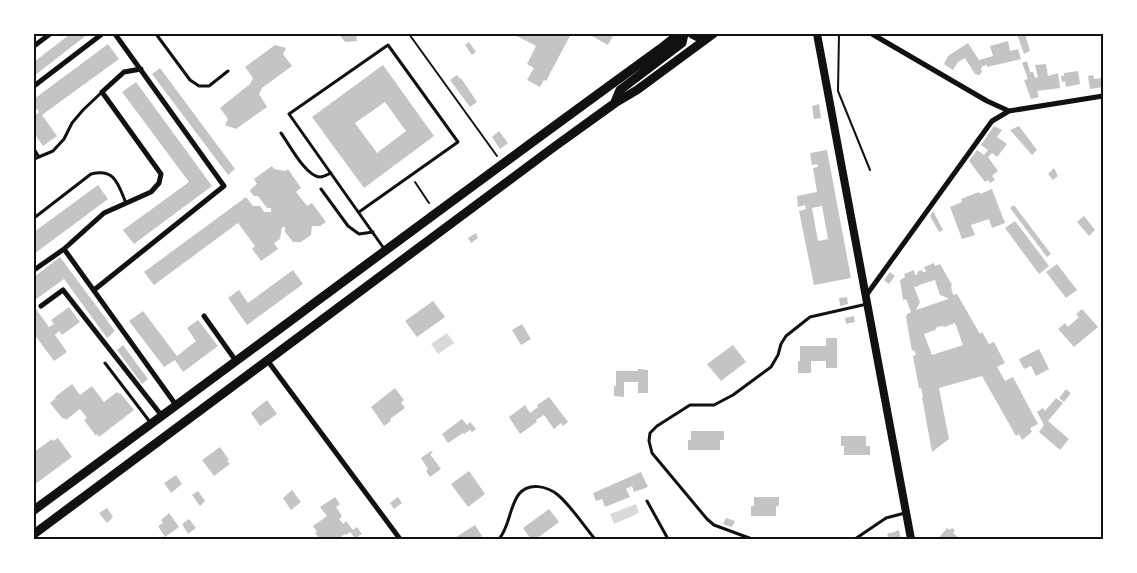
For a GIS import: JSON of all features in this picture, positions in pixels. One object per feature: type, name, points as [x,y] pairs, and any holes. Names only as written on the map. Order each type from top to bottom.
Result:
[{"type":"main road","points":[[34,510],[679,34]]},
{"type":"main road","points":[[615,103],[620,90],[682,43],[684,34]]},
{"type":"main road","points":[[692,34],[704,40]]},
{"type":"main road","points":[[34,534],[266,360],[615,103],[637,90],[713,34]]},
{"type":"main road","points":[[151,424],[151,434],[158,441]]},
{"type":"street","points":[[34,46],[50,34]]},
{"type":"street","points":[[34,86],[102,34]]},
{"type":"street","points":[[94,290],[224,186],[115,34]]},
{"type":"street","points":[[817,34],[911,539]]},
{"type":"street","points":[[872,34],[987,102],[1009,111]]},
{"type":"street","points":[[34,270],[64,249],[104,213],[151,192],[159,183],[161,174],[102,92],[124,72],[141,69]]},
{"type":"street","points":[[866,300],[992,121],[1009,111],[1103,96]]},
{"type":"street","points":[[64,249],[176,405]]},
{"type":"street","points":[[41,306],[63,290],[162,416]]},
{"type":"street","points":[[204,316],[236,361]]},
{"type":"street","points":[[266,360],[400,539]]},
{"type":"lane","points":[[156,34],[190,80],[199,86],[209,86],[228,71]]},
{"type":"lane","points":[[359,212],[458,142],[388,45],[289,114],[385,250]]},
{"type":"lane","points":[[34,159],[53,151],[64,140],[72,123],[102,92]]},
{"type":"lane","points":[[281,133],[307,171],[321,177],[332,173]]},
{"type":"lane","points":[[34,149],[39,157]]},
{"type":"lane","points":[[34,218],[91,174],[99,172],[111,175],[117,181],[126,203]]},
{"type":"lane","points":[[321,189],[348,226],[359,234],[372,232]]},
{"type":"lane","points":[[752,539],[714,525],[707,519],[652,453],[649,441],[650,432],[690,405],[714,405],[724,401],[741,389],[771,367],[786,336],[810,317],[866,300]]},
{"type":"lane","points":[[105,363],[151,424]]},
{"type":"lane","points":[[499,539],[508,525],[510,515],[520,493],[527,487],[535,486],[547,488],[557,494],[595,539]]},
{"type":"lane","points":[[647,501],[668,539]]},
{"type":"lane","points":[[855,539],[886,518],[906,513]]},
{"type":"path","points":[[409,34],[496,156]]},
{"type":"path","points":[[839,34],[838,91],[870,170]]},
{"type":"path","points":[[410,176],[429,203]]},
{"type":"shaded area","points":[[447,333],[454,343],[438,354],[431,344]]},
{"type":"shaded area","points":[[636,504],[639,513],[614,524],[610,514]]},
{"type":"building","points":[[70,34],[88,34],[34,76],[34,62]]},
{"type":"building","points":[[339,34],[356,34],[357,41],[345,42]]},
{"type":"building","points":[[513,34],[571,34],[546,81],[544,80],[540,87],[527,80],[534,68],[527,64],[536,46]]},
{"type":"building","points":[[588,34],[614,34],[608,45]]},
{"type":"building","points":[[1017,34],[1025,34],[1030,51],[1024,54]]},
{"type":"building","points":[[1008,41],[1010,51],[1018,49],[1021,59],[987,67],[987,65],[983,66],[981,68],[982,72],[979,75],[975,74],[965,58],[958,62],[953,70],[944,64],[948,56],[968,43],[979,60],[993,56],[990,46]]},
{"type":"building","points":[[469,42],[476,52],[472,55],[465,45]]},
{"type":"building","points":[[108,44],[119,59],[42,115],[57,136],[43,146],[34,133],[34,116],[39,112],[34,105],[34,99]]},
{"type":"building","points":[[275,45],[286,48],[283,54],[292,66],[262,88],[259,94],[267,107],[236,129],[225,125],[228,119],[220,108],[250,84],[253,78],[245,67]]},
{"type":"building","points":[[1027,61],[1030,72],[1033,72],[1035,78],[1038,77],[1035,65],[1046,64],[1048,76],[1058,73],[1060,88],[1037,91],[1039,97],[1031,99],[1024,80],[1028,79],[1022,63]]},
{"type":"building","points":[[383,65],[434,136],[364,188],[312,117]],"holes":[[[385,102],[406,131],[377,153],[355,123]]]},
{"type":"building","points":[[160,68],[235,169],[228,175],[152,74]]},
{"type":"building","points":[[1078,71],[1080,84],[1066,87],[1065,81],[1062,82],[1061,76],[1064,76],[1064,73]]},
{"type":"building","points":[[457,75],[477,102],[470,107],[450,80]]},
{"type":"building","points":[[1093,75],[1094,79],[1103,78],[1103,87],[1090,89],[1088,76]]},
{"type":"building","points":[[136,82],[212,186],[134,244],[123,230],[189,182],[122,92]]},
{"type":"building","points":[[819,104],[821,118],[814,119],[812,106]]},
{"type":"building","points":[[994,126],[1002,130],[997,137],[1007,144],[997,157],[992,153],[988,157],[998,171],[992,176],[995,180],[990,183],[988,180],[985,182],[969,161],[977,150],[984,155],[988,150],[981,145]]},
{"type":"building","points":[[1019,126],[1037,150],[1032,155],[1010,130]]},
{"type":"building","points":[[499,131],[508,143],[500,149],[492,137]]},
{"type":"building","points":[[827,150],[851,278],[814,285],[799,211],[806,209],[805,205],[798,207],[797,196],[817,192],[813,168],[818,167],[817,164],[812,165],[810,153]],"holes":[[[822,206],[828,239],[818,241],[812,208]]]},
{"type":"building","points":[[272,166],[274,169],[285,171],[288,169],[301,188],[296,192],[307,206],[312,203],[326,222],[320,226],[312,226],[311,235],[301,242],[293,242],[285,232],[285,227],[282,227],[280,239],[274,243],[278,249],[261,261],[252,249],[255,246],[238,223],[154,285],[144,272],[246,197],[253,206],[260,206],[264,212],[271,212],[271,208],[267,208],[258,196],[254,196],[250,191],[257,184],[254,179]]},
{"type":"building","points":[[1054,168],[1058,176],[1053,180],[1048,174]]},
{"type":"building","points":[[98,185],[108,199],[34,254],[34,232]]},
{"type":"building","points":[[992,189],[1005,223],[992,228],[989,219],[971,225],[975,235],[962,239],[950,207],[962,202],[961,199]]},
{"type":"building","points":[[1014,205],[1051,254],[1047,257],[1010,208]]},
{"type":"building","points":[[933,211],[943,230],[939,232],[930,216]]},
{"type":"building","points":[[1084,216],[1095,230],[1089,236],[1077,222]]},
{"type":"building","points":[[1015,221],[1049,266],[1039,274],[1005,228]]},
{"type":"building","points":[[476,233],[478,238],[471,243],[468,238]]},
{"type":"building","points":[[60,257],[115,331],[107,338],[64,279],[35,300],[34,277]]},
{"type":"building","points":[[934,263],[935,266],[940,264],[952,285],[953,295],[957,294],[980,334],[982,332],[989,344],[994,342],[1005,363],[997,367],[1005,381],[1013,377],[1038,424],[1030,428],[1032,432],[1022,440],[1019,434],[1016,436],[982,376],[939,388],[949,439],[932,452],[923,397],[921,388],[919,388],[913,356],[916,355],[914,350],[912,351],[906,317],[911,312],[906,299],[903,300],[900,280],[905,277],[904,274],[914,270],[915,275],[922,270],[926,272],[924,267]],"holes":[[[935,280],[940,295],[948,299],[916,310],[920,302],[914,287]],[[955,323],[963,345],[932,355],[924,334],[935,330],[937,327],[945,327]]]},
{"type":"building","points":[[1057,264],[1077,290],[1066,298],[1046,272]]},
{"type":"building","points":[[293,270],[303,284],[247,325],[228,298],[239,290],[248,303]]},
{"type":"building","points":[[890,272],[895,276],[889,284],[884,280]]},
{"type":"building","points":[[847,297],[848,304],[840,306],[839,298]]},
{"type":"building","points":[[433,301],[445,317],[417,337],[405,321]]},
{"type":"building","points":[[69,307],[80,322],[62,335],[59,331],[55,335],[67,352],[54,361],[34,334],[34,311],[36,309],[49,327],[54,324],[51,320]]},
{"type":"building","points":[[1082,309],[1098,327],[1074,347],[1058,329],[1065,323],[1068,327],[1079,317],[1076,314]]},
{"type":"building","points":[[143,311],[177,356],[196,341],[187,328],[198,320],[218,346],[183,372],[175,360],[164,367],[129,321]]},
{"type":"building","points":[[854,316],[855,322],[846,324],[845,318]]},
{"type":"building","points":[[522,324],[531,339],[521,345],[512,330]]},
{"type":"building","points":[[826,338],[837,338],[837,368],[826,368],[826,361],[811,361],[811,373],[798,373],[800,346],[826,346]]},
{"type":"building","points":[[123,345],[148,379],[142,384],[117,350]]},
{"type":"building","points":[[733,345],[746,362],[721,381],[707,364]]},
{"type":"building","points":[[1039,349],[1049,369],[1036,376],[1031,366],[1024,369],[1019,359]]},
{"type":"building","points":[[638,369],[648,370],[648,393],[638,393],[638,382],[624,382],[624,397],[614,396],[616,371],[638,371]]},
{"type":"building","points":[[72,384],[80,395],[92,386],[104,402],[117,392],[120,393],[134,410],[99,437],[97,434],[96,436],[84,420],[87,418],[80,409],[66,420],[50,403]]},
{"type":"building","points":[[395,388],[404,400],[401,403],[405,408],[384,426],[371,407]]},
{"type":"building","points":[[1066,389],[1071,393],[1064,402],[1059,398]]},
{"type":"building","points":[[549,397],[568,422],[563,426],[561,423],[554,429],[544,415],[520,434],[509,417],[525,405],[530,413],[538,407],[537,405]]},
{"type":"building","points":[[1056,398],[1063,403],[1048,421],[1069,439],[1060,450],[1039,432],[1044,425],[1037,412],[1043,408],[1045,411]]},
{"type":"building","points":[[267,400],[277,414],[260,426],[251,413]]},
{"type":"building","points":[[462,419],[467,425],[470,422],[476,429],[472,432],[470,430],[463,433],[448,443],[442,434]]},
{"type":"building","points":[[691,431],[724,431],[724,440],[720,440],[720,450],[688,450],[688,440],[691,440]]},
{"type":"building","points":[[841,436],[866,436],[866,446],[870,446],[870,455],[844,455],[844,446],[841,446]]},
{"type":"building","points":[[58,438],[72,457],[34,485],[34,452],[52,439],[53,441]]},
{"type":"building","points":[[220,447],[230,464],[214,476],[202,460]]},
{"type":"building","points":[[431,451],[433,453],[430,454],[441,469],[430,477],[426,471],[428,469],[421,458]]},
{"type":"building","points":[[469,471],[485,494],[468,507],[451,484]]},
{"type":"building","points":[[641,472],[648,487],[634,492],[632,486],[626,489],[630,497],[605,507],[602,499],[596,501],[593,493]]},
{"type":"building","points":[[176,475],[182,484],[171,493],[164,483]]},
{"type":"building","points":[[292,490],[301,502],[291,510],[283,498]]},
{"type":"building","points":[[198,491],[205,501],[200,506],[192,495]]},
{"type":"building","points":[[335,497],[340,504],[336,507],[342,516],[339,519],[343,524],[346,521],[353,530],[357,527],[362,534],[355,538],[350,532],[338,539],[320,539],[315,533],[317,532],[313,526],[327,516],[320,507]]},
{"type":"building","points":[[398,497],[402,503],[394,509],[390,503]]},
{"type":"building","points":[[754,497],[779,497],[779,506],[776,506],[776,516],[751,516],[751,506],[754,506]]},
{"type":"building","points":[[107,508],[113,517],[107,523],[99,513]]},
{"type":"building","points":[[549,509],[559,522],[539,537],[531,539],[523,528]]},
{"type":"building","points":[[169,513],[179,527],[165,537],[158,526],[163,523],[161,520]]},
{"type":"building","points":[[726,518],[735,521],[732,527],[723,524]]},
{"type":"building","points":[[189,519],[196,528],[188,534],[182,524]]},
{"type":"building","points":[[475,525],[482,536],[476,539],[453,539]]},
{"type":"building","points":[[947,528],[955,530],[953,533],[960,539],[938,539]]},
{"type":"building","points":[[899,530],[901,539],[889,539],[888,533]]}]
